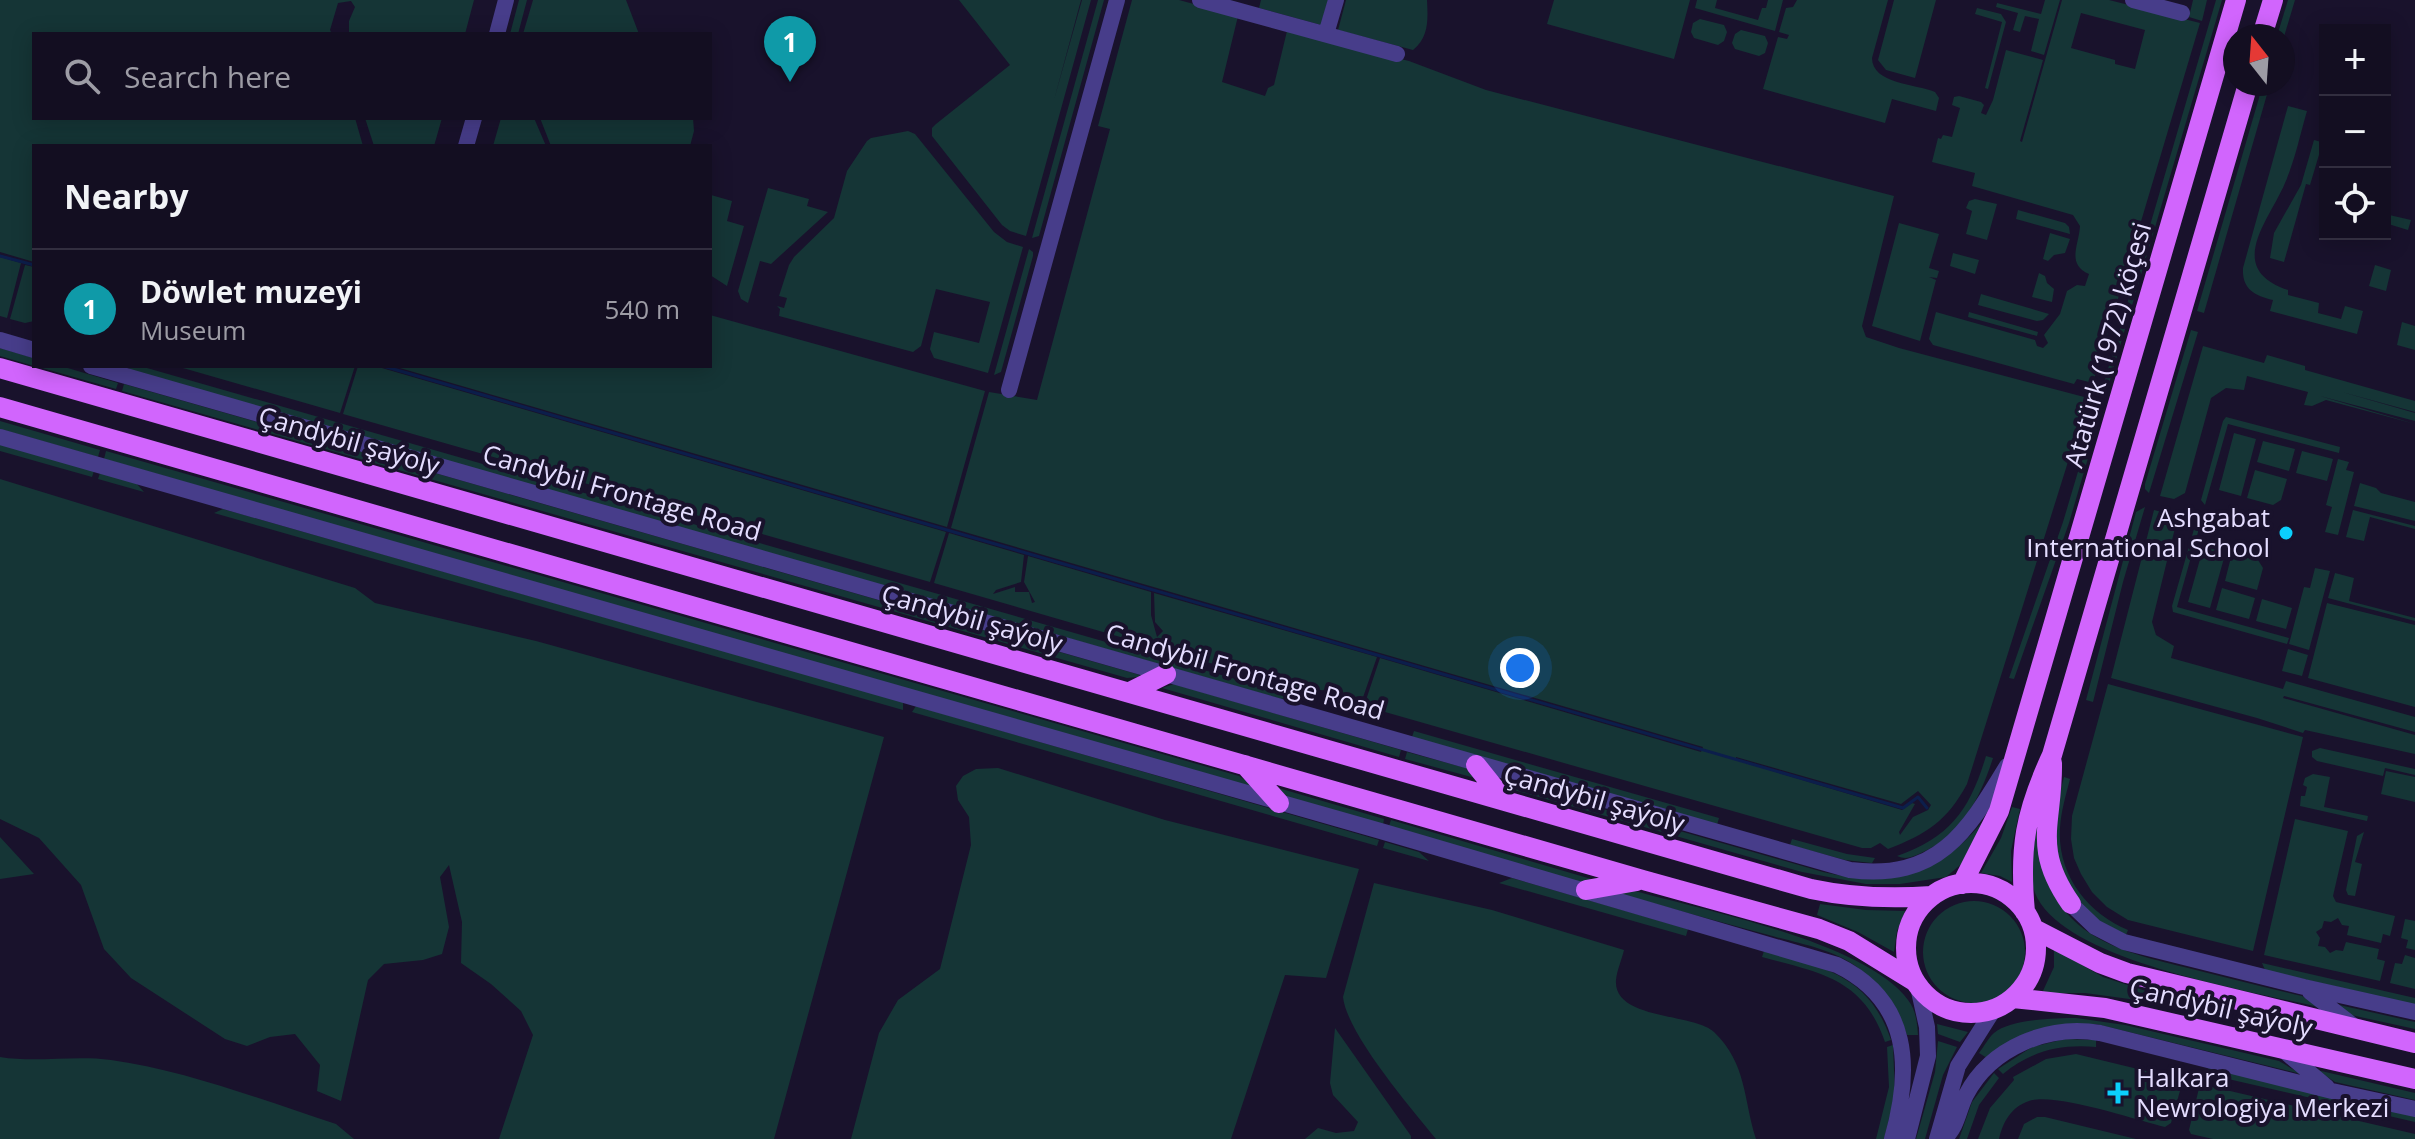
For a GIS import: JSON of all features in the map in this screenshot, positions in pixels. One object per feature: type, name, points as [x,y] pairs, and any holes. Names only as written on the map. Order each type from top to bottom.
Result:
[{"type":"main road","name":"Atatürk (1972) köçesi","points":[[1962,884],[1994,823],[2017,751],[2236,0]]},
{"type":"main road","points":[[2266,24],[2273,0]]},
{"type":"main road","points":[[0,407],[1819,929],[1849,941],[1916,984],[1944,1008],[1977,1013],[1994,1009],[2013,998],[2034,967],[2036,948],[2029,920],[2022,861],[2026,824],[2035,791],[2052,755],[2244,96]]},
{"type":"main road","name":"Çandybil şaýoly","points":[[0,368],[1811,889],[1889,900],[1932,896]]},
{"type":"main road","points":[[1130,692],[1166,674]]},
{"type":"main road","points":[[2052,755],[2047,847],[2053,874],[2071,904]]},
{"type":"main road","points":[[1245,765],[1279,803]]},
{"type":"main road","points":[[1476,765],[1504,800]]},
{"type":"main road","points":[[1586,890],[1643,880]]},
{"type":"main road","points":[[1916,984],[1908,963],[1908,935],[1919,909],[1932,896],[1962,884],[1981,884],[2013,898],[2029,920]]},
{"type":"main road","name":"Çandybil şaýoly","points":[[2029,920],[2100,963],[2127,973],[2415,1043]]},
{"type":"main road","name":"Çandybil şaýoly","points":[[2013,998],[2105,1008],[2415,1079]]},
{"type":"street","points":[[498,32],[506,0]]},
{"type":"street","points":[[1009,390],[1117,0]]},
{"type":"street","points":[[1200,0],[1397,54]]},
{"type":"street","points":[[1326,34],[1336,0]]},
{"type":"street","points":[[2133,0],[2182,13]]},
{"type":"street","points":[[467,144],[473,120]]},
{"type":"street","points":[[0,340],[32,349]]},
{"type":"street","name":"Candybil Frontage Road","points":[[98,368],[1836,866],[1880,871],[1913,865],[1930,858],[1955,840],[1977,816],[2017,751]]},
{"type":"street","points":[[0,437],[1818,958],[1848,970],[1866,982],[1891,1016],[1903,1056],[1902,1103],[1892,1139]]},
{"type":"street","points":[[2071,904],[2095,927],[2115,939],[2415,1012]]},
{"type":"street","points":[[1907,1139],[1928,1056],[1927,1027],[1916,984]]},
{"type":"street","points":[[2304,987],[2359,1030]]},
{"type":"street","points":[[1937,1139],[1958,1066],[1994,1009]]},
{"type":"street","points":[[1944,1139],[1954,1130],[1970,1089],[1999,1057],[2037,1037],[2062,1031],[2100,1033],[2415,1109]]},
{"type":"street","points":[[2282,1049],[2332,1091]]},
{"type":"green space","points":[[0,0],[474,0],[466,32],[349,32],[349,21],[355,7],[351,1],[338,3],[331,32],[32,32],[32,120],[356,120],[362,144],[32,144],[32,261],[0,252]]},
{"type":"green space","points":[[519,0],[527,0],[519,32],[511,32]]},
{"type":"green space","points":[[533,0],[626,0],[638,32],[524,32]]},
{"type":"green space","points":[[959,0],[1081,0],[1054,100],[1082,0],[1091,0],[1026,236],[1002,225],[932,136],[932,128],[936,124],[1010,65]]},
{"type":"green space","points":[[1098,0],[1104,0],[1039,236],[1032,238]]},
{"type":"green space","points":[[1132,0],[1179,0],[1238,16],[1222,82],[1265,96],[1268,88],[1274,85],[1287,31],[1409,61],[1486,90],[1894,196],[1862,326],[1866,337],[2088,398],[1967,784],[1952,808],[1925,832],[1902,843],[1888,849],[1880,843],[1871,848],[1862,848],[1364,706],[1380,658],[1701,752],[1703,747],[951,528],[989,392],[1037,400],[1110,129],[1098,126]],"holes":[[[1736,757],[1901,804],[1918,791],[1931,805],[1928,810],[1913,817],[1900,835],[1915,804],[1902,810],[1736,760]]]},
{"type":"green space","points":[[1261,0],[1328,0],[1321,25],[1259,8]]},
{"type":"green space","points":[[1346,0],[1427,0],[1425,34],[1413,50],[1338,30]]},
{"type":"green space","points":[[1554,0],[1690,0],[1674,59],[1547,24]]},
{"type":"green space","points":[[1697,0],[1717,0],[1715,8],[1758,20],[1768,0],[1783,0],[1775,31],[1695,8]]},
{"type":"green space","points":[[1797,0],[1888,0],[1872,58],[1874,67],[1896,82],[1935,92],[1939,98],[1936,111],[1892,99],[1885,123],[1763,89],[1778,37],[1787,39],[1789,35],[1779,32],[1786,8],[1793,7]]},
{"type":"green space","points":[[1894,0],[1936,0],[1915,78],[1886,70],[1878,60]]},
{"type":"green space","points":[[2045,0],[2060,0],[2044,55],[2031,51],[2039,19],[2025,16],[2020,32],[2013,30],[2018,13],[1996,7],[1997,3],[2041,14]]},
{"type":"green space","points":[[2062,0],[2109,0],[2200,23],[2093,383],[2077,379],[2074,384],[1933,345],[1929,339],[1936,312],[2035,340],[2037,346],[2043,348],[2048,343],[2044,335],[2060,314],[2067,291],[2077,285],[2085,286],[2089,274],[2082,270],[2076,259],[2080,226],[2073,215],[1972,186],[1975,173],[1932,162],[1938,138],[1941,139],[1943,135],[1952,137],[1960,108],[1952,105],[1954,97],[1981,102],[1984,105],[1981,113],[1986,115],[2006,50],[2043,60],[2022,142]],"holes":[[[2081,13],[2145,30],[2135,69],[2071,48]]]},
{"type":"green space","points":[[2193,0],[2207,0],[2202,21],[2189,17]]},
{"type":"green space","points":[[2216,0],[2222,0],[2108,387],[2103,386]]},
{"type":"green space","points":[[2288,0],[2295,0],[2288,24],[2281,24]]},
{"type":"green space","points":[[1977,8],[2001,14],[2006,22],[1988,89],[1985,88],[2002,22],[1975,14]]},
{"type":"green space","points":[[1700,19],[1724,25],[1727,32],[1724,41],[1718,45],[1694,38],[1691,32],[1693,23]]},
{"type":"green space","points":[[1741,30],[1765,36],[1768,43],[1765,53],[1759,56],[1735,49],[1732,43],[1735,34]]},
{"type":"green space","points":[[2260,96],[2267,96],[2204,313],[2197,311]]},
{"type":"green space","points":[[2288,106],[2307,111],[2289,174],[2256,242],[2258,269],[2269,281],[2288,290],[2288,295],[2319,303],[2318,313],[2341,319],[2345,306],[2363,311],[2357,334],[2270,311],[2273,300],[2255,293],[2247,286],[2243,275]]},
{"type":"green space","points":[[366,120],[441,120],[435,144],[373,144]]},
{"type":"green space","points":[[500,120],[535,120],[545,144],[494,144]]},
{"type":"green space","points":[[541,120],[693,120],[691,144],[550,144]]},
{"type":"green space","points":[[908,131],[915,134],[994,232],[1007,242],[1023,247],[988,373],[934,358],[930,349],[934,332],[979,343],[990,302],[936,289],[921,346],[913,352],[779,316],[777,306],[784,308],[787,298],[779,296],[789,265],[834,218],[847,171],[867,141]]},
{"type":"green space","points":[[2314,140],[2319,141],[2319,155],[2310,185],[2306,184],[2284,262],[2270,258],[2274,233],[2301,185]]},
{"type":"green space","points":[[768,188],[809,199],[807,206],[828,212],[771,264],[760,261],[748,303],[741,299],[738,291]]},
{"type":"green space","points":[[712,195],[732,201],[727,221],[744,226],[727,286],[712,276]]},
{"type":"green space","points":[[1975,199],[1997,204],[1987,240],[1966,234],[1972,211],[1966,208],[1969,201]]},
{"type":"green space","points":[[2018,210],[2065,223],[2070,234],[2016,219]]},
{"type":"green space","points":[[2391,215],[2411,220],[2408,230],[2391,225]]},
{"type":"green space","points":[[1899,223],[1939,234],[1929,268],[1939,271],[1937,278],[1929,277],[1936,280],[1920,341],[1872,326]]},
{"type":"green space","points":[[2050,233],[2070,239],[2065,253],[2054,255],[2048,261],[2043,259]]},
{"type":"green space","points":[[1029,249],[1033,256],[1001,372],[994,375]]},
{"type":"green space","points":[[1953,253],[1979,260],[1975,274],[1950,266]]},
{"type":"green space","points":[[0,257],[21,263],[7,318],[0,316]]},
{"type":"green space","points":[[25,265],[32,267],[32,321],[10,319]]},
{"type":"green space","points":[[2375,265],[2391,270],[2386,291],[2369,286]]},
{"type":"green space","points":[[2039,273],[2054,289],[2052,302],[2032,297]]},
{"type":"green space","points":[[1981,294],[2049,314],[2037,321],[1978,305]]},
{"type":"green space","points":[[1969,312],[2038,332],[2037,336],[1968,317]]},
{"type":"green space","points":[[712,316],[985,391],[947,527],[400,368],[712,368]]},
{"type":"green space","points":[[2402,322],[2415,326],[2415,350],[2397,345]]},
{"type":"green space","points":[[2191,330],[2198,332],[2149,493],[2145,484]]},
{"type":"green space","points":[[2203,346],[2264,363],[2267,355],[2305,366],[2305,370],[2415,401],[2415,412],[2342,392],[2415,413],[2415,421],[2320,396],[2415,424],[2326,400],[2312,406],[2304,405],[2308,392],[2247,376],[2244,390],[2226,388],[2211,398],[2185,493],[2174,499],[2160,496]]},
{"type":"green space","points":[[0,348],[32,357],[32,365],[0,356]]},
{"type":"green space","points":[[42,368],[68,368],[118,383],[116,389]]},
{"type":"green space","points":[[147,368],[1295,696],[1281,699],[129,370]]},
{"type":"green space","points":[[183,368],[354,368],[340,413]]},
{"type":"green space","points":[[357,368],[382,368],[946,532],[930,582],[343,414]]},
{"type":"green space","points":[[124,384],[1140,675],[1127,678],[122,391]]},
{"type":"green space","points":[[2099,401],[2103,407],[2069,523],[2014,679],[2009,678],[2063,522]]},
{"type":"green space","points":[[2226,417],[2340,447],[2339,453],[2228,424],[2205,505],[2201,500]]},
{"type":"green space","points":[[0,421],[100,450],[98,457],[0,429]]},
{"type":"green space","points":[[2234,433],[2256,439],[2241,496],[2219,490]]},
{"type":"green space","points":[[2263,441],[2295,449],[2289,471],[2257,462]]},
{"type":"green space","points":[[0,444],[94,471],[92,477],[0,451]]},
{"type":"green space","points":[[106,451],[1239,776],[1251,784],[1250,787],[104,459]]},
{"type":"green space","points":[[2302,451],[2333,459],[2327,481],[2296,473]]},
{"type":"green space","points":[[2338,459],[2349,462],[2346,470],[2354,472],[2338,535],[2325,532],[2332,507],[2326,505]]},
{"type":"green space","points":[[2255,470],[2287,479],[2281,500],[2273,505],[2247,498]]},
{"type":"green space","points":[[100,473],[136,483],[144,492],[98,479]]},
{"type":"green space","points":[[0,479],[355,588],[375,603],[536,641],[884,737],[774,1139],[499,1139],[533,1035],[521,1011],[461,963],[462,922],[449,865],[440,877],[449,927],[442,954],[423,960],[384,964],[368,980],[341,1101],[317,1091],[320,1065],[295,1034],[270,1037],[247,1046],[225,1039],[131,978],[104,949],[81,885],[39,838],[0,819]]},
{"type":"green space","points":[[2360,483],[2381,493],[2415,502],[2415,521],[2354,506]]},
{"type":"green space","points":[[2145,507],[2093,702],[2086,700],[2136,512]]},
{"type":"green space","points":[[223,509],[903,702],[903,710],[214,513]]},
{"type":"green space","points":[[2154,510],[2170,514],[2176,524],[2152,622],[2156,635],[2174,646],[2171,658],[2283,689],[2286,681],[2415,717],[2415,732],[2283,698],[2415,735],[2415,754],[2305,730],[2303,733],[2111,678]]},
{"type":"green space","points":[[2353,510],[2415,526],[2415,529],[2370,517],[2364,541],[2346,537]]},
{"type":"green space","points":[[2200,525],[2177,607],[2289,638],[2287,644],[2173,612],[2172,606],[2194,529]]},
{"type":"green space","points":[[949,533],[1024,555],[1021,582],[996,590],[993,594],[1015,587],[1015,592],[1029,592],[1032,603],[1035,602],[1024,582],[1028,556],[1151,592],[1151,615],[1157,637],[1163,631],[1155,622],[1154,593],[1377,657],[1360,706],[1324,690],[1310,692],[934,583]]},
{"type":"green space","points":[[2204,545],[2226,551],[2210,608],[2188,602]]},
{"type":"green space","points":[[2232,553],[2258,560],[2263,568],[2257,590],[2225,581]]},
{"type":"green space","points":[[2315,568],[2330,571],[2309,650],[2289,644],[2304,587],[2310,588]]},
{"type":"green space","points":[[2335,573],[2354,578],[2349,601],[2415,618],[2415,621],[2328,598]]},
{"type":"green space","points":[[2222,588],[2255,598],[2249,619],[2216,610]]},
{"type":"green space","points":[[2262,599],[2292,608],[2286,629],[2256,621]]},
{"type":"green space","points":[[2327,603],[2415,625],[2415,707],[2308,678]]},
{"type":"green space","points":[[2288,649],[2308,655],[2302,676],[2282,671]]},
{"type":"green space","points":[[1174,684],[1401,750],[1399,757],[1162,688]]},
{"type":"green space","points":[[2108,684],[2303,737],[2253,951],[2128,920],[2107,907],[2092,892],[2081,874],[2071,839],[2072,816]]},
{"type":"green space","points":[[916,706],[1379,840],[1377,846],[912,712]]},
{"type":"green space","points":[[1414,731],[1719,818],[1717,825],[1412,737]]},
{"type":"green space","points":[[2320,748],[2415,769],[2415,775],[2385,768],[2383,776],[2317,761],[2312,757],[2312,751]]},
{"type":"green space","points":[[1407,752],[1466,768],[1475,778],[1405,759]]},
{"type":"green space","points":[[1986,756],[1993,758],[1988,773],[1968,814],[1958,826],[1921,853],[1906,858],[1897,856],[1931,840],[1956,819],[1973,791]]},
{"type":"green space","points":[[998,768],[1165,820],[1359,869],[1326,978],[1285,975],[1231,1139],[851,1139],[879,1033],[898,1000],[940,969],[971,845],[969,817],[958,800],[956,786],[963,776],[976,769]]},
{"type":"green space","points":[[2386,771],[2415,777],[2415,802],[2381,794]]},
{"type":"green space","points":[[2313,774],[2330,777],[2324,807],[2368,816],[2367,821],[2300,806],[2301,796],[2305,796],[2307,787],[2303,785],[2305,778]]},
{"type":"green space","points":[[2064,777],[2070,779],[2061,815],[2060,845],[2069,876],[2100,913],[2128,930],[2126,935],[2096,919],[2078,902],[2056,856],[2056,808]]},
{"type":"green space","points":[[1495,778],[1823,872],[1847,876],[1870,878],[1912,873],[1949,854],[1983,821],[1965,861],[1946,877],[1900,884],[1866,884],[1802,872],[1514,790]]},
{"type":"green space","points":[[1275,787],[1384,819],[1383,825],[1288,797]]},
{"type":"green space","points":[[2012,807],[2020,809],[2011,851],[2012,882],[2000,876],[1981,873],[2001,838]]},
{"type":"green space","points":[[2295,819],[2348,831],[2333,896],[2336,902],[2395,916],[2390,936],[2383,934],[2381,943],[2347,935],[2349,926],[2342,925],[2338,918],[2331,922],[2324,921],[2322,928],[2316,932],[2320,938],[2318,946],[2325,947],[2330,953],[2343,951],[2346,942],[2379,949],[2377,959],[2385,961],[2380,981],[2264,955]]},
{"type":"green space","points":[[1391,820],[1598,881],[1581,883],[1389,826]]},
{"type":"green space","points":[[2037,826],[2039,856],[2048,883],[2060,904],[2092,935],[2158,961],[2302,996],[2318,1007],[2162,970],[2081,937],[2052,917],[2035,893],[2031,868]]},
{"type":"green space","points":[[2364,832],[2355,862],[2362,864],[2355,896],[2348,895],[2346,890],[2357,836]]},
{"type":"green space","points":[[0,837],[34,874],[0,879]]},
{"type":"green space","points":[[1792,839],[1875,858],[1872,863],[1845,860],[1790,845]]},
{"type":"green space","points":[[1385,842],[1419,852],[1429,861],[1383,848]]},
{"type":"green space","points":[[1512,878],[1688,929],[1686,936],[1499,883]]},
{"type":"green space","points":[[1374,883],[1492,910],[1624,950],[1616,980],[1619,993],[1627,1002],[1656,1014],[1704,1026],[1725,1044],[1738,1069],[1756,1139],[1436,1139],[1368,1050],[1347,1012],[1343,997]]},
{"type":"green space","points":[[1610,891],[1635,891],[1822,945],[1887,980],[1908,1000],[1917,1021],[1918,1035],[1907,1035],[1893,1005],[1881,989],[1847,960],[1812,947]]},
{"type":"green space","points":[[1974,901],[1994,905],[2010,916],[2021,932],[2025,952],[2021,972],[2010,988],[1994,999],[1974,1003],[1954,999],[1938,988],[1927,972],[1923,952],[1927,932],[1938,916],[1954,905]]},
{"type":"green space","points":[[1820,904],[1905,911],[1897,931],[1894,952],[1858,932],[1817,915]]},
{"type":"green space","points":[[2405,919],[2415,921],[2415,950],[2406,948],[2408,940],[2401,938]]},
{"type":"green space","points":[[2054,949],[2103,977],[2146,991],[2144,1001],[2085,993],[2042,993],[2054,967]]},
{"type":"green space","points":[[1764,951],[1825,969],[1857,987],[1882,1018],[1891,1040],[1885,1042],[1865,1004],[1852,991],[1821,974],[1762,957]]},
{"type":"green space","points":[[2405,955],[2415,958],[2415,989],[2390,983],[2395,963],[2402,964]]},
{"type":"green space","points":[[2262,963],[2415,998],[2415,1005],[2265,970]]},
{"type":"green space","points":[[2335,1004],[2415,1022],[2415,1029],[2351,1015]]},
{"type":"green space","points":[[2076,1018],[2125,1025],[2279,1061],[2301,1074],[2096,1024],[2038,1030],[2012,1040],[1987,1058],[1979,1053],[2001,1028],[2034,1020]]},
{"type":"green space","points":[[1937,1024],[1968,1032],[1960,1042],[1938,1034]]},
{"type":"green space","points":[[1335,1028],[1411,1139],[1305,1139],[1318,1128],[1336,1133],[1354,1131],[1358,1122],[1333,1095],[1330,1083]]},
{"type":"green space","points":[[2065,1039],[2096,1040],[2096,1047],[2058,1048],[2024,1060],[2003,1074],[1998,1069],[2032,1047]]},
{"type":"green space","points":[[1938,1041],[1957,1047],[1943,1075],[1925,1139],[1916,1139],[1935,1072]]},
{"type":"green space","points":[[1893,1045],[1895,1095],[1884,1139],[1876,1139],[1889,1087],[1887,1047]]},
{"type":"green space","points":[[2076,1054],[2183,1080],[2171,1123],[2165,1127],[2075,1103],[2041,1099],[2029,1101],[2013,1111],[1999,1139],[1978,1139],[1990,1108],[2014,1080],[2013,1077],[2046,1059]]},
{"type":"green space","points":[[0,1057],[111,1060],[168,1071],[336,1124],[354,1139],[0,1139]]},
{"type":"green space","points":[[2209,1068],[2415,1116],[2415,1122],[2202,1073]]},
{"type":"green space","points":[[2317,1070],[2415,1093],[2415,1100],[2335,1082]]},
{"type":"green space","points":[[1994,1073],[1999,1078],[1979,1105],[1967,1139],[1959,1139],[1972,1102]]},
{"type":"green space","points":[[2200,1084],[2415,1134],[2415,1139],[2213,1139],[2191,1134],[2189,1130]]},
{"type":"green space","points":[[2037,1117],[2136,1139],[2018,1139],[2024,1124]]},
{"type":"waterway","points":[[0,256],[32,264]]},
{"type":"waterway","points":[[390,368],[1903,808],[1918,797],[1927,808]]},
{"type":"place","name":"Döwlet muzeýi","points":[[790,82]]},
{"type":"place","name":"Ashgabat International School","points":[[2286,533]]},
{"type":"place","name":"Halkara Newrologiya Merkezi","points":[[2118,1093]]}]
